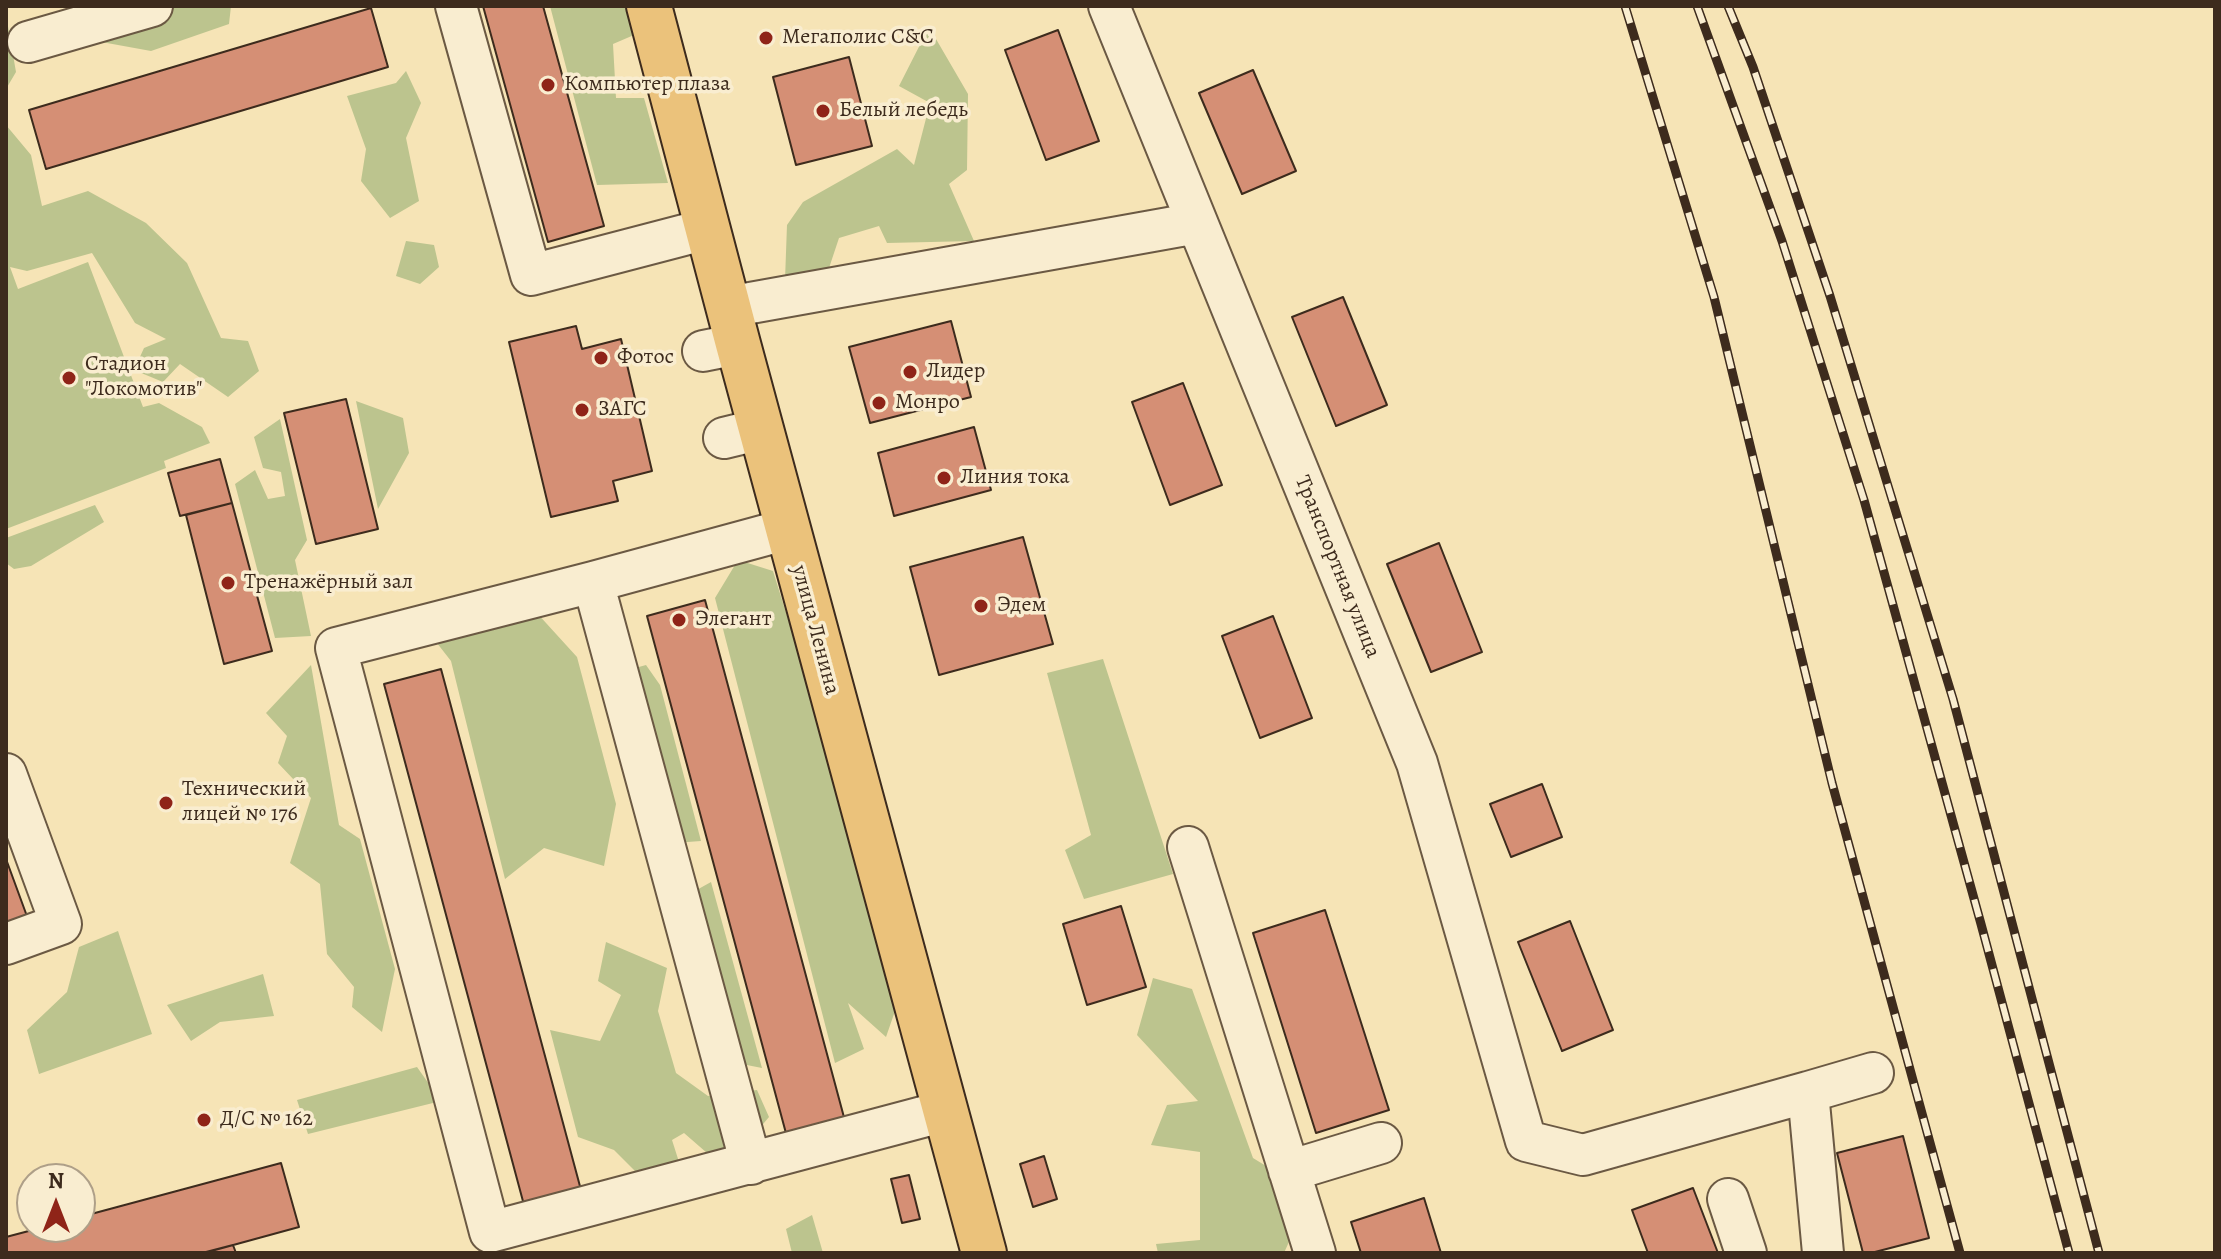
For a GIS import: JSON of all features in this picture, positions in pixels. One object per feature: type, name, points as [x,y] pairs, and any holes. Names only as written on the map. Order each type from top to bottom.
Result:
[{"type":"main road","name":"улица Ленина","points":[[662,20],[703,161],[707,229],[723,334],[762,383],[743,434],[793,515],[835,655],[945,1111],[984,1253]]},
{"type":"street","points":[[28,42],[152,6]]},
{"type":"street","points":[[456,6],[531,275],[707,229]]},
{"type":"street","name":"Транспортная улица","points":[[1109,6],[1417,763],[1526,1141],[1583,1155],[1808,1092]]},
{"type":"street","points":[[723,334],[1197,223]]},
{"type":"street","points":[[793,515],[593,582],[336,648],[490,1232],[945,1111]]},
{"type":"street","points":[[593,582],[751,1164]]},
{"type":"street","points":[[6,774],[61,924],[6,944]]},
{"type":"street","points":[[1188,847],[1315,1253]]},
{"type":"street","points":[[1823,1253],[1808,1092],[1873,1073]]},
{"type":"street","points":[[1289,1171],[1381,1143]]},
{"type":"street","points":[[1728,1199],[1746,1253]]},
{"type":"green space","points":[[146,6],[231,6],[229,24],[151,51],[96,41]]},
{"type":"green space","points":[[550,6],[626,6],[634,35],[613,44],[616,98],[644,98],[668,183],[597,185]]},
{"type":"green space","points":[[6,15],[16,72],[6,89]]},
{"type":"green space","points":[[929,27],[968,94],[967,170],[949,184],[974,241],[887,243],[879,226],[839,238],[823,286],[785,280],[787,225],[803,202],[897,149],[914,165],[930,103],[899,86]]},
{"type":"green space","points":[[406,71],[421,103],[406,138],[419,201],[390,218],[361,181],[366,149],[347,96],[396,83]]},
{"type":"green space","points":[[6,125],[31,155],[42,206],[88,191],[146,223],[187,263],[221,338],[248,341],[259,371],[228,397],[180,364],[163,382],[134,370],[144,348],[166,339],[135,323],[92,253],[27,271],[10,267],[18,289],[88,262],[143,407],[159,403],[202,427],[210,443],[164,461],[166,468],[6,529]]},
{"type":"green space","points":[[406,241],[434,245],[439,267],[420,284],[396,276]]},
{"type":"green space","points":[[356,401],[403,418],[409,453],[378,509]]},
{"type":"green space","points":[[280,419],[307,540],[295,560],[311,636],[275,638],[235,484],[255,470],[268,499],[285,496],[281,472],[263,468],[254,437]]},
{"type":"green space","points":[[95,505],[104,522],[31,566],[14,569],[6,563],[6,538]]},
{"type":"green space","points":[[738,560],[773,571],[903,988],[886,1037],[848,1003],[864,1049],[835,1063],[715,598]]},
{"type":"green space","points":[[536,612],[577,657],[616,804],[604,866],[544,848],[505,879],[451,661],[433,638]]},
{"type":"green space","points":[[1103,659],[1173,874],[1084,899],[1065,850],[1091,835],[1047,673]]},
{"type":"green space","points":[[311,665],[339,825],[360,839],[395,969],[382,1032],[352,1007],[354,987],[327,954],[320,884],[290,863],[311,798],[278,763],[287,736],[266,713]]},
{"type":"green space","points":[[646,665],[660,685],[701,841],[674,843],[628,670]]},
{"type":"green space","points":[[711,882],[762,1068],[706,1057],[693,892]]},
{"type":"green space","points":[[118,931],[152,1034],[39,1074],[27,1030],[67,992],[79,947]]},
{"type":"green space","points":[[606,942],[667,968],[658,1011],[676,1073],[708,1096],[757,1090],[769,1117],[742,1149],[707,1153],[684,1133],[672,1140],[679,1162],[638,1174],[614,1150],[578,1137],[550,1030],[600,1041],[621,995],[598,981]]},
{"type":"green space","points":[[263,974],[274,1016],[220,1022],[191,1041],[167,1005]]},
{"type":"green space","points":[[1153,978],[1192,989],[1253,1158],[1279,1174],[1292,1235],[1284,1253],[1158,1253],[1156,1244],[1200,1240],[1200,1152],[1151,1145],[1167,1105],[1198,1101],[1137,1035]]},
{"type":"green space","points":[[417,1067],[441,1101],[308,1134],[297,1100]]},
{"type":"green space","points":[[812,1215],[823,1253],[792,1253],[786,1229]]},
{"type":"building","points":[[483,6],[543,6],[604,226],[548,242]]},
{"type":"building","points":[[371,8],[388,67],[46,169],[29,110]]},
{"type":"building","points":[[1058,30],[1099,141],[1046,160],[1005,50]]},
{"type":"building","name":"Белый лебедь","points":[[849,57],[872,146],[796,165],[773,77]]},
{"type":"building","points":[[1253,70],[1296,171],[1242,194],[1199,93]]},
{"type":"building","points":[[1343,297],[1387,405],[1336,426],[1292,317]]},
{"type":"building","name":"Лидер","points":[[951,321],[971,397],[870,423],[849,347]]},
{"type":"building","name":"ЗАГС","points":[[576,326],[582,349],[621,339],[652,471],[613,481],[618,501],[551,517],[509,342]]},
{"type":"building","points":[[1183,383],[1222,485],[1170,505],[1132,402]]},
{"type":"building","points":[[346,399],[378,529],[316,544],[284,413]]},
{"type":"building","points":[[974,427],[991,490],[894,516],[878,453]]},
{"type":"building","points":[[220,459],[232,503],[180,516],[168,473]]},
{"type":"building","name":"Тренажёрный зал","points":[[232,503],[272,651],[224,664],[186,515]]},
{"type":"building","name":"Эдем","points":[[1023,537],[1053,644],[939,675],[910,567]]},
{"type":"building","points":[[1439,543],[1482,652],[1431,672],[1387,564]]},
{"type":"building","points":[[705,600],[845,1121],[787,1137],[647,616]]},
{"type":"building","points":[[1273,616],[1312,718],[1260,738],[1222,636]]},
{"type":"building","points":[[441,669],[581,1190],[524,1205],[384,684]]},
{"type":"building","points":[[1542,784],[1562,837],[1511,857],[1490,804]]},
{"type":"building","points":[[6,859],[28,919],[6,927]]},
{"type":"building","points":[[1121,906],[1146,987],[1087,1005],[1063,924]]},
{"type":"building","points":[[1325,910],[1389,1110],[1316,1133],[1253,933]]},
{"type":"building","points":[[1570,921],[1613,1030],[1562,1051],[1518,942]]},
{"type":"building","points":[[1903,1136],[1929,1238],[1863,1253],[1837,1153]]},
{"type":"building","points":[[1044,1156],[1057,1199],[1033,1207],[1020,1164]]},
{"type":"building","points":[[281,1163],[299,1227],[204,1253],[6,1253],[6,1237],[16,1234],[16,1243],[96,1243],[96,1213]]},
{"type":"building","points":[[909,1175],[920,1219],[902,1223],[891,1179]]},
{"type":"building","points":[[1693,1188],[1718,1253],[1648,1253],[1632,1210]]},
{"type":"building","points":[[1424,1198],[1441,1253],[1361,1253],[1351,1222]]},
{"type":"building","points":[[233,1245],[236,1253],[206,1252]]},
{"type":"railway","points":[[1625,6],[1714,297],[1832,783],[1960,1253]]},
{"type":"railway","points":[[1697,6],[1782,241],[1864,500],[2069,1253]]},
{"type":"railway","points":[[1728,6],[1753,67],[1830,296],[1953,699],[2099,1253]]},
{"type":"place","name":"Мегаполис C&С","points":[[766,38]]},
{"type":"place","name":"Компьютер плаза","points":[[548,85]]},
{"type":"place","name":"Белый лебедь","points":[[823,111]]},
{"type":"place","name":"Фотос","points":[[601,358]]},
{"type":"place","name":"Лидер","points":[[910,372]]},
{"type":"place","name":"Стадион \"Локомотив\"","points":[[69,378]]},
{"type":"place","name":"Монро","points":[[879,403]]},
{"type":"place","name":"ЗАГС","points":[[582,410]]},
{"type":"place","name":"Линия тока","points":[[944,478]]},
{"type":"place","name":"Тренажёрный зал","points":[[228,583]]},
{"type":"place","name":"Эдем","points":[[981,606]]},
{"type":"place","name":"Элегант","points":[[679,620]]},
{"type":"place","name":"Технический лицей № 176","points":[[166,803]]},
{"type":"place","name":"Д/С № 162","points":[[204,1120]]}]
